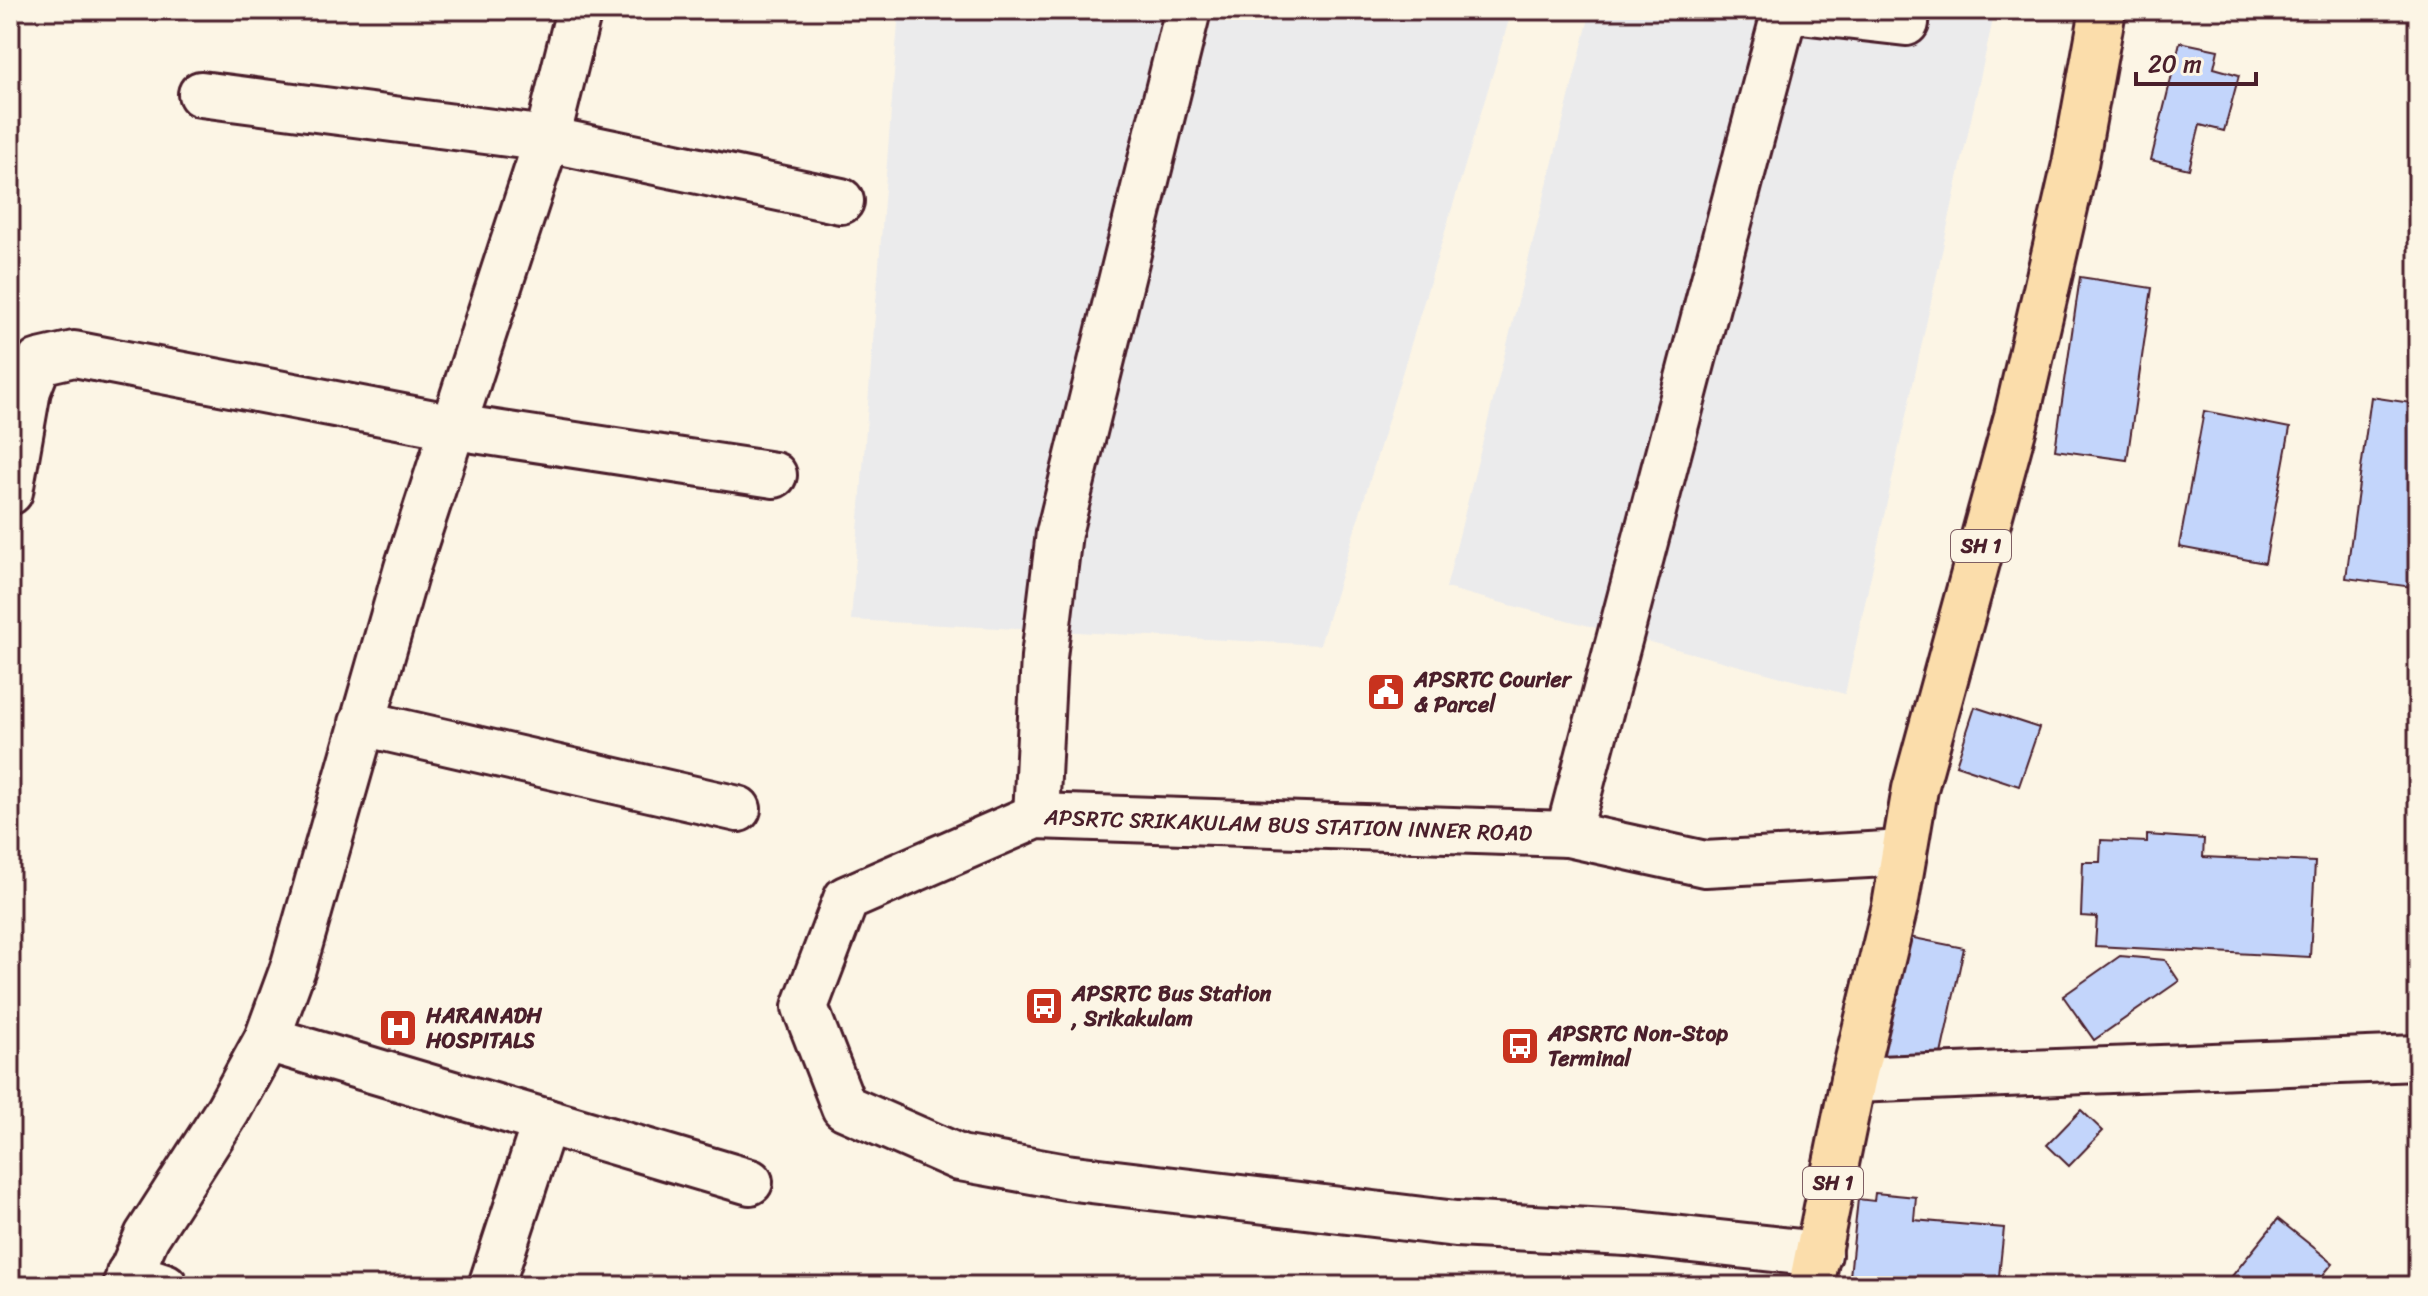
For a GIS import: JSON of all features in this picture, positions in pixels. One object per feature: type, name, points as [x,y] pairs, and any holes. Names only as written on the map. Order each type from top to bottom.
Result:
[{"type":"main road","name":"SH 1","points":[[1815,1270],[1853,1080],[1895,906],[1915,789],[2017,416],[2075,164],[2103,10]]},
{"type":"street","points":[[140,1282],[147,1236],[228,1110],[267,1039],[293,968],[407,568],[547,139],[579,10]]},
{"type":"street","points":[[1036,816],[1044,657],[1059,533],[1188,10]]},
{"type":"street","points":[[1568,834],[1785,10]]},
{"type":"street","points":[[1792,10],[1906,23],[1907,10]]},
{"type":"street","points":[[201,94],[547,139],[841,201]]},
{"type":"street","points":[[10,492],[28,390],[39,362],[74,354],[455,427],[774,475]]},
{"type":"street","points":[[362,723],[738,809]]},
{"type":"street","name":"APSRTC SRIKAKULAM BUS STATION INNER ROAD","points":[[1815,1270],[1627,1233],[1456,1224],[1066,1177],[960,1158],[844,1107],[805,1007],[846,899],[1036,816],[1568,834],[1705,864],[1904,853]]},
{"type":"street","points":[[267,1039],[750,1182]]},
{"type":"street","points":[[1853,1080],[2418,1058]]},
{"type":"street","points":[[491,1286],[545,1121]]},
{"type":"shaded area","points":[[899,10],[1512,10],[1320,645],[851,620]]},
{"type":"shaded area","points":[[1591,10],[1995,10],[1845,694],[1446,588]]},
{"type":"building","points":[[2180,42],[2218,50],[2214,68],[2239,75],[2224,131],[2200,125],[2189,169],[2151,160]]},
{"type":"building","points":[[2080,277],[2152,288],[2127,460],[2055,450]]},
{"type":"building","points":[[2371,397],[2418,404],[2418,547],[2412,587],[2346,578]]},
{"type":"building","points":[[2204,411],[2290,428],[2265,563],[2179,547]]},
{"type":"building","points":[[1975,707],[2039,728],[2019,786],[1956,765]]},
{"type":"building","points":[[2147,835],[2204,839],[2203,857],[2315,862],[2310,957],[2095,946],[2097,917],[2081,916],[2083,862],[2100,862],[2101,840],[2147,842]]},
{"type":"building","points":[[1899,935],[1964,948],[1938,1068],[1874,1054]]},
{"type":"building","points":[[2120,956],[2165,960],[2179,981],[2094,1040],[2063,996]]},
{"type":"building","points":[[2081,1110],[2103,1131],[2069,1166],[2047,1145]]},
{"type":"building","points":[[1875,1193],[1916,1197],[1914,1220],[2004,1228],[1998,1286],[1849,1286],[1858,1199],[1874,1201]]},
{"type":"building","points":[[2278,1219],[2333,1263],[2314,1286],[2224,1286]]},
{"type":"place","name":"APSRTC Courier & Parcel","points":[[1386,692]]},
{"type":"place","name":"APSRTC Bus Station , Srikakulam","points":[[1044,1006]]},
{"type":"place","name":"HARANADH HOSPITALS","points":[[398,1028]]},
{"type":"place","name":"APSRTC Non-Stop Terminal","points":[[1520,1046]]}]
